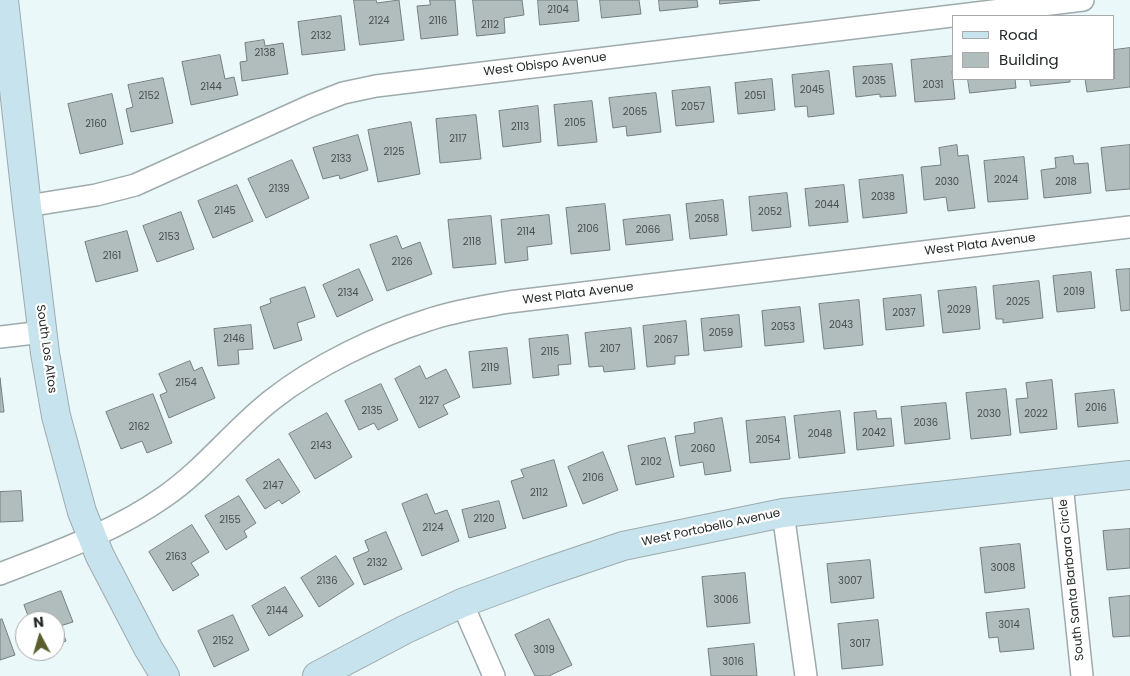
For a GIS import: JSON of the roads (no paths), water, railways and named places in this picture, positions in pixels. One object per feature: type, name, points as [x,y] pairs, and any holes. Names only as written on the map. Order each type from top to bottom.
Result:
[{"type":"street","name":"South Los Altos","points":[[4,0],[7,95],[27,206],[43,332],[58,424],[82,512],[100,556],[148,648],[165,676]]},
{"type":"street","name":"West Obispo Avenue","points":[[960,15],[1083,0]]},
{"type":"street","name":"West Obispo Avenue","points":[[27,206],[96,196],[135,185],[318,103],[343,93],[376,86],[952,16]]},
{"type":"street","name":"West Plata Avenue","points":[[0,574],[117,526],[164,498],[201,468],[272,399],[307,374],[377,340],[428,320],[468,309],[509,302],[1130,227]]},
{"type":"street","points":[[0,337],[43,332]]},
{"type":"street","name":"West Portobello Avenue","points":[[317,676],[404,630],[462,603],[542,573],[623,546],[783,513],[1130,476]]},
{"type":"street","name":"South Santa Barbara Circle","points":[[1062,484],[1082,676]]},
{"type":"street","points":[[783,513],[806,676]]},
{"type":"street","points":[[462,603],[494,676]]}]
